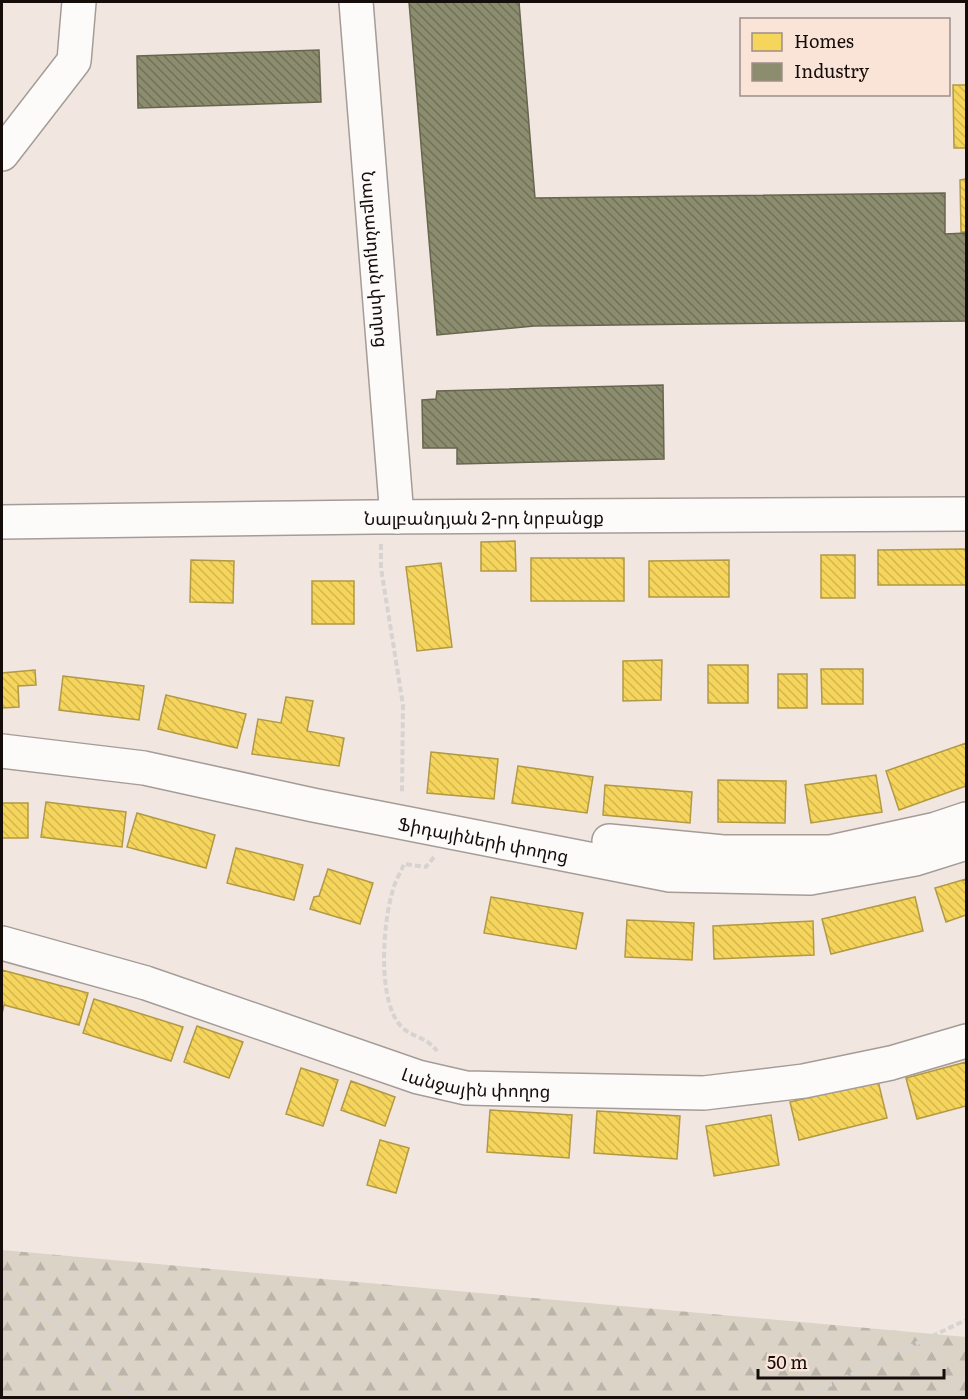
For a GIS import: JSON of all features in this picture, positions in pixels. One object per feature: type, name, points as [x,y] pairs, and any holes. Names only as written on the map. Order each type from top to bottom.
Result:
[{"type":"street","points":[[2,154],[74,61],[79,2]]},
{"type":"street","name":"Նալբանդյան փողոց","points":[[357,2],[389,517]]},
{"type":"street","name":"Նալբանդյան 2-րդ նրբանցք","points":[[2,522],[966,514]]},
{"type":"street","name":"Ֆիդայիների փողոց","points":[[2,751],[144,768],[670,875],[810,878],[915,859],[966,843]]},
{"type":"street","points":[[609,841],[723,852],[830,852],[936,829],[966,819]]},
{"type":"street","name":"Լանջային փողոց","points":[[2,943],[146,983],[418,1077],[466,1088],[704,1093],[804,1081],[891,1063],[966,1041]]},
{"type":"path","points":[[389,517],[381,568],[403,705],[401,822]]},
{"type":"path","points":[[404,864],[392,890],[384,981],[390,1008],[403,1028],[428,1039],[438,1052],[442,1083]]},
{"type":"path","points":[[2,1279],[68,1330],[122,1391],[137,1398]]},
{"type":"path","points":[[802,1398],[966,1320]]},
{"type":"green space","points":[[2,1250],[966,1337],[966,1397],[2,1397]]},
{"type":"building: Homes","points":[[953,85],[966,85],[966,148],[954,148]]},
{"type":"building: Homes","points":[[966,179],[966,232],[961,232],[960,180]]},
{"type":"building: Homes","points":[[515,541],[516,571],[481,571],[481,542]]},
{"type":"building: Homes","points":[[966,549],[966,585],[878,585],[878,550]]},
{"type":"building: Homes","points":[[821,555],[855,555],[855,598],[821,598]]},
{"type":"building: Homes","points":[[531,558],[624,558],[624,601],[531,601]]},
{"type":"building: Homes","points":[[191,560],[234,561],[233,603],[190,602]]},
{"type":"building: Homes","points":[[729,560],[729,597],[649,597],[649,561]]},
{"type":"building: Homes","points":[[441,563],[452,647],[417,651],[406,567]]},
{"type":"building: Homes","points":[[312,581],[354,581],[354,624],[312,624]]},
{"type":"building: Homes","points":[[662,660],[661,700],[623,701],[623,661]]},
{"type":"building: Homes","points":[[708,665],[748,665],[748,703],[708,703]]},
{"type":"building: Homes","points":[[821,669],[863,669],[863,704],[822,704]]},
{"type":"building: Homes","points":[[35,670],[36,685],[18,686],[19,707],[2,708],[2,673]]},
{"type":"building: Homes","points":[[778,674],[807,674],[807,708],[778,708]]},
{"type":"building: Homes","points":[[63,676],[144,686],[139,720],[59,710]]},
{"type":"building: Homes","points":[[166,695],[246,714],[237,748],[158,729]]},
{"type":"building: Homes","points":[[286,697],[313,701],[307,731],[344,738],[339,766],[252,754],[258,719],[281,723]]},
{"type":"building: Homes","points":[[966,743],[966,786],[899,810],[886,771]]},
{"type":"building: Homes","points":[[431,752],[498,759],[494,799],[427,793]]},
{"type":"building: Homes","points":[[518,766],[593,777],[587,813],[512,803]]},
{"type":"building: Homes","points":[[876,775],[882,812],[811,823],[805,785]]},
{"type":"building: Homes","points":[[718,780],[786,781],[785,823],[718,822]]},
{"type":"building: Homes","points":[[605,785],[692,792],[690,823],[603,815]]},
{"type":"building: Homes","points":[[46,802],[126,812],[122,847],[41,837]]},
{"type":"building: Homes","points":[[2,803],[28,803],[28,838],[2,838]]},
{"type":"building: Homes","points":[[137,813],[215,835],[206,868],[127,847]]},
{"type":"building: Homes","points":[[236,848],[303,865],[294,900],[227,883]]},
{"type":"building: Homes","points":[[328,869],[373,883],[360,924],[310,909],[314,897],[319,896]]},
{"type":"building: Homes","points":[[966,879],[966,915],[946,922],[935,888]]},
{"type":"building: Homes","points":[[491,897],[583,913],[576,949],[484,933]]},
{"type":"building: Homes","points":[[915,897],[923,931],[831,954],[822,919]]},
{"type":"building: Homes","points":[[627,920],[694,923],[692,960],[625,957]]},
{"type":"building: Homes","points":[[813,921],[814,955],[714,959],[713,926]]},
{"type":"building: Homes","points":[[2,970],[88,993],[79,1025],[4,1005],[2,1014]]},
{"type":"building: Homes","points":[[94,999],[183,1027],[171,1061],[83,1033]]},
{"type":"building: Homes","points":[[197,1026],[243,1042],[229,1078],[184,1062]]},
{"type":"building: Homes","points":[[966,1062],[966,1106],[917,1119],[906,1078]]},
{"type":"building: Homes","points":[[301,1068],[338,1080],[323,1126],[286,1114]]},
{"type":"building: Homes","points":[[351,1081],[395,1097],[385,1126],[341,1110]]},
{"type":"building: Homes","points":[[878,1081],[887,1118],[799,1140],[790,1102]]},
{"type":"building: Homes","points":[[490,1110],[572,1115],[569,1158],[487,1152]]},
{"type":"building: Homes","points":[[597,1111],[680,1116],[677,1159],[594,1153]]},
{"type":"building: Homes","points":[[771,1115],[779,1165],[714,1176],[706,1126]]},
{"type":"building: Homes","points":[[380,1140],[409,1148],[396,1193],[367,1185]]},
{"type":"building: Industry","points":[[409,2],[519,2],[535,198],[945,193],[945,234],[966,233],[966,321],[534,326],[437,335]]},
{"type":"building: Industry","points":[[319,50],[321,102],[138,108],[137,56]]},
{"type":"building: Industry","points":[[663,385],[664,459],[457,464],[457,448],[423,448],[422,400],[436,399],[437,391]]}]
